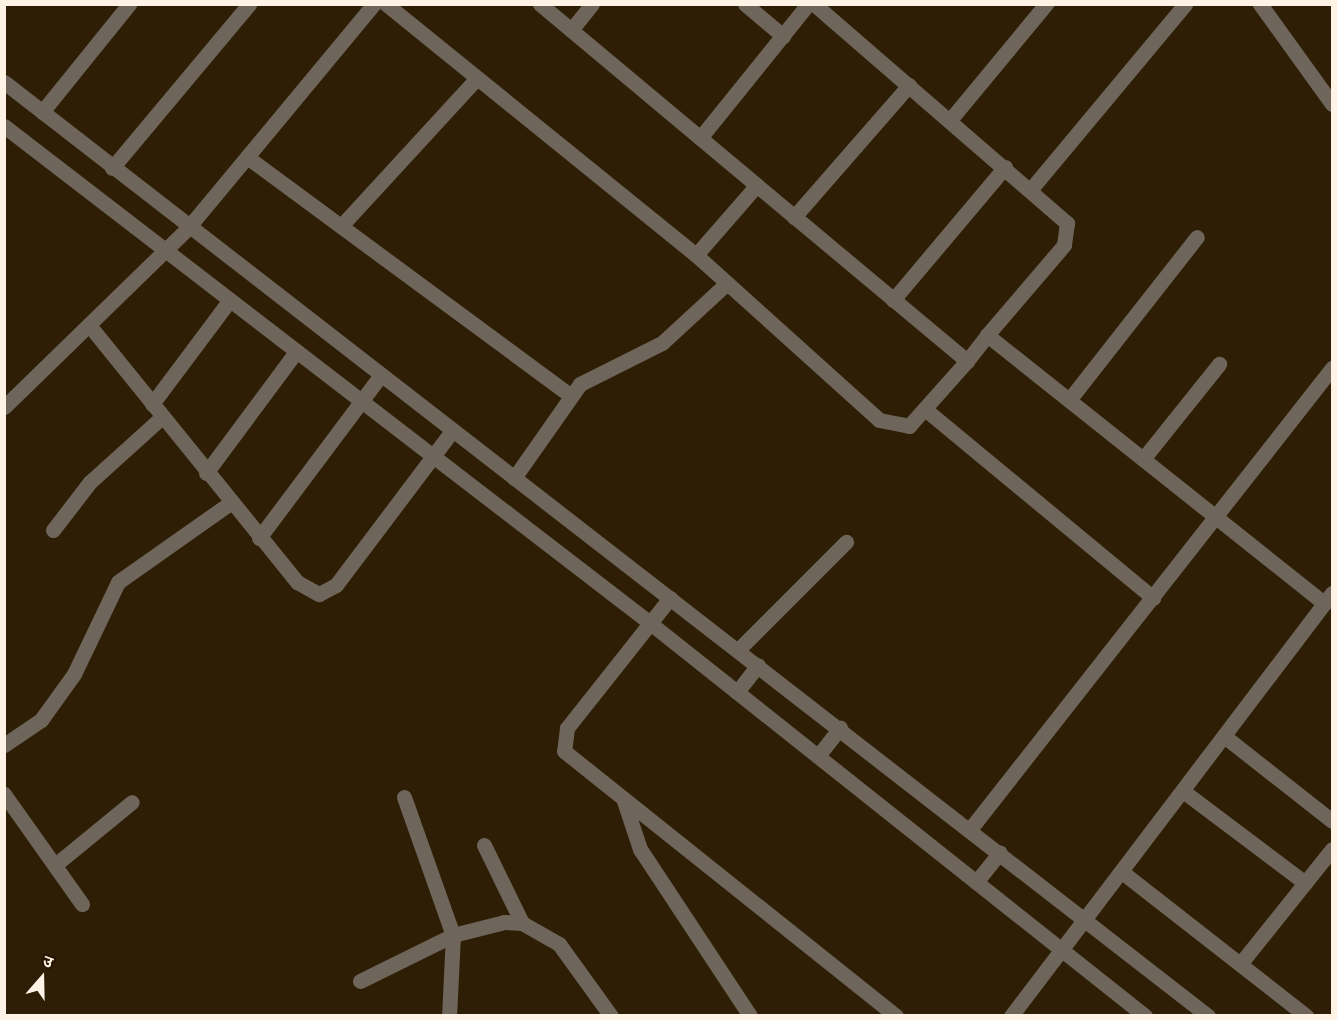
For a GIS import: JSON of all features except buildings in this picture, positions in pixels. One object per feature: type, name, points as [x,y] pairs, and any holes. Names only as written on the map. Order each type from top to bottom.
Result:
[{"type":"street","points":[[42,112],[129,4]]},
{"type":"street","points":[[112,168],[249,4]]},
{"type":"street","points":[[4,407],[187,229],[374,4]]},
{"type":"street","points":[[387,4],[696,255],[879,420],[909,426],[926,410],[1069,233],[1061,214],[814,4]]},
{"type":"street","points":[[540,4],[966,361]]},
{"type":"street","points":[[571,30],[592,4]]},
{"type":"street","points":[[745,4],[783,36]]},
{"type":"street","points":[[700,138],[808,4]]},
{"type":"street","points":[[950,120],[1046,4]]},
{"type":"street","points":[[1032,189],[1185,4]]},
{"type":"street","points":[[1260,4],[1332,104]]},
{"type":"street","points":[[341,226],[477,78]]},
{"type":"street","points":[[4,82],[187,229],[971,828],[1208,1016]]},
{"type":"street","points":[[794,217],[909,85]]},
{"type":"street","points":[[4,126],[650,623],[1145,1016]]},
{"type":"street","points":[[247,157],[570,395]]},
{"type":"street","points":[[893,300],[1005,167]]},
{"type":"street","points":[[696,255],[756,186]]},
{"type":"street","points":[[1069,400],[1197,237]]},
{"type":"street","points":[[514,478],[570,395],[591,377],[662,343],[726,284]]},
{"type":"street","points":[[152,404],[229,301]]},
{"type":"street","points":[[88,325],[230,503],[297,582],[328,593],[452,431]]},
{"type":"street","points":[[987,335],[1217,517],[1328,598],[1012,1015]]},
{"type":"street","points":[[206,473],[296,352]]},
{"type":"street","points":[[1143,459],[1219,364]]},
{"type":"street","points":[[971,828],[1332,368]]},
{"type":"street","points":[[259,538],[380,376]]},
{"type":"street","points":[[926,410],[1152,598]]},
{"type":"street","points":[[53,530],[90,482],[162,417]]},
{"type":"street","points":[[4,746],[41,720],[74,674],[118,582],[230,503]]},
{"type":"street","points":[[738,650],[846,542]]},
{"type":"street","points":[[670,598],[562,739],[572,759],[896,1016]]},
{"type":"street","points":[[737,692],[758,665]]},
{"type":"street","points":[[818,756],[840,728]]},
{"type":"street","points":[[1224,736],[1332,821]]},
{"type":"street","points":[[1183,791],[1305,883]]},
{"type":"street","points":[[4,794],[82,904]]},
{"type":"street","points":[[404,797],[453,935],[449,1016]]},
{"type":"street","points":[[624,801],[640,849],[750,1016]]},
{"type":"street","points":[[55,865],[132,802]]},
{"type":"street","points":[[484,845],[522,923]]},
{"type":"street","points":[[1240,964],[1332,849]]},
{"type":"street","points":[[976,882],[1000,852]]},
{"type":"street","points":[[1122,872],[1306,1016]]},
{"type":"street","points":[[360,981],[453,935],[504,922],[522,923],[559,944],[611,1016]]}]
